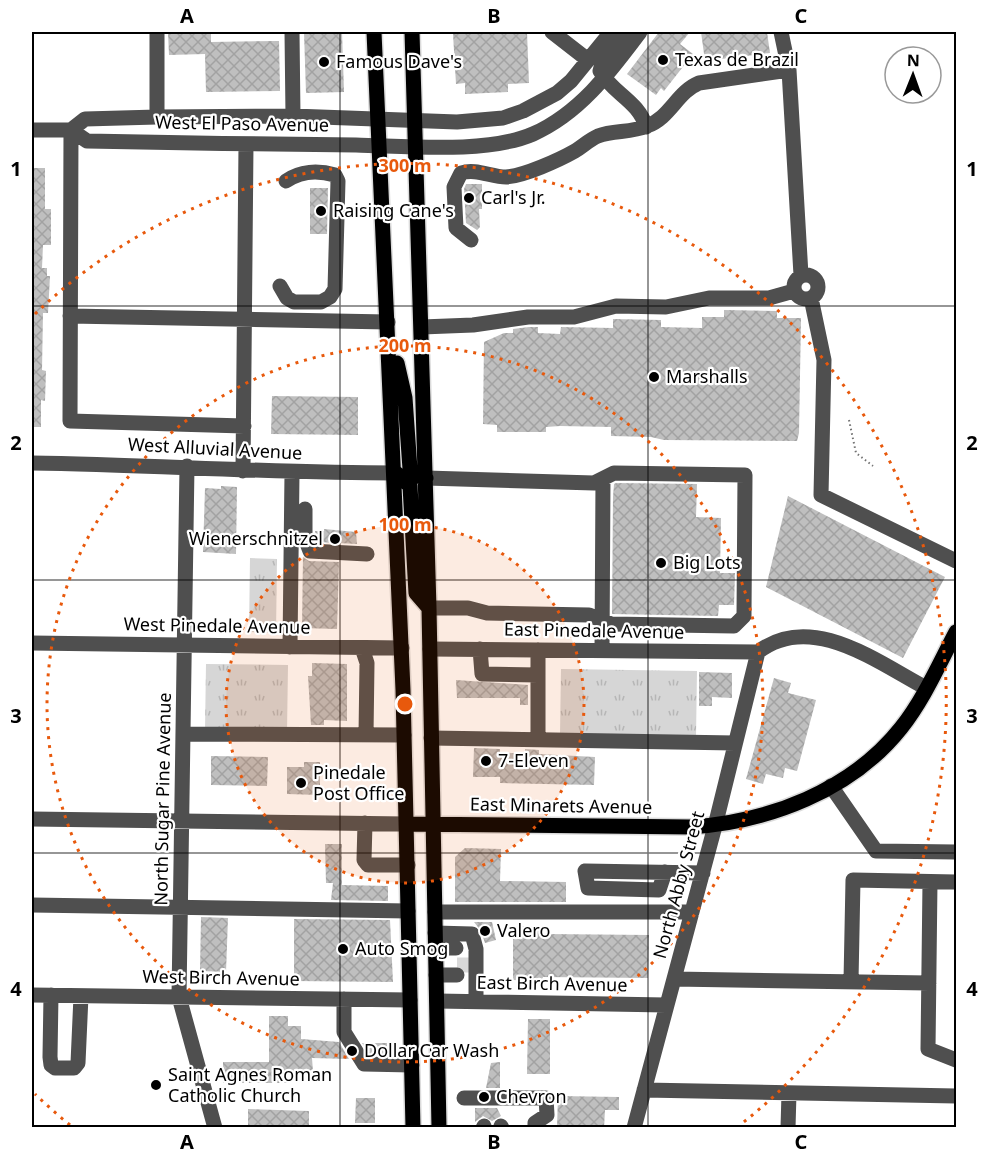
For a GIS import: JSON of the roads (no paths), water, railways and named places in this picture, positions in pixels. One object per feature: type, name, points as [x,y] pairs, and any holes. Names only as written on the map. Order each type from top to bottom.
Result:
[{"type":"main road","points":[[374,32],[396,473],[408,864],[413,1128]]},
{"type":"main road","points":[[412,32],[426,478],[439,1128]]},
{"type":"main road","points":[[388,322],[405,398],[410,469],[413,475],[426,478]]},
{"type":"main road","points":[[396,473],[410,486],[416,593],[429,608]]},
{"type":"main road","name":"East Minarets Avenue","points":[[406,824],[715,826],[781,810],[831,786],[871,758],[900,729],[957,632]]},
{"type":"street","points":[[157,32],[157,117]]},
{"type":"street","points":[[292,32],[293,116]]},
{"type":"street","points":[[552,32],[588,60]]},
{"type":"street","name":"West El Paso Avenue","points":[[71,130],[85,119],[293,116],[481,121],[503,118],[523,111],[557,93],[571,81],[611,32]]},
{"type":"street","points":[[625,32],[601,64],[600,71],[605,79],[636,106],[646,127]]},
{"type":"street","name":"West El Paso Avenue","points":[[32,130],[71,130],[87,141],[416,146],[511,141],[531,135],[552,124],[578,104],[605,79],[640,32]]},
{"type":"street","points":[[780,32],[789,70],[801,275]]},
{"type":"street","points":[[471,240],[456,228],[454,186],[458,177],[469,171],[506,177],[558,159],[600,135],[646,127],[664,117],[685,91],[699,83],[789,70]]},
{"type":"street","points":[[71,130],[70,421],[244,426]]},
{"type":"street","points":[[243,471],[246,144]]},
{"type":"street","points":[[280,286],[287,298],[294,302],[321,302],[330,297],[334,289],[338,181],[335,176],[328,173],[303,173],[286,181]]},
{"type":"street","points":[[794,291],[795,280],[801,275],[810,275],[816,280],[818,288],[811,298],[824,360],[821,495],[957,561]]},
{"type":"street","points":[[422,327],[473,325],[528,317],[574,317],[616,306],[666,307],[709,298],[769,298],[794,291]]},
{"type":"street","points":[[794,291],[800,297],[811,298]]},
{"type":"street","points":[[70,316],[388,322]]},
{"type":"street","name":"West Alluvial Avenue","points":[[32,463],[187,466],[292,473],[396,473]]},
{"type":"street","name":"North Sugar Pine Avenue","points":[[187,466],[179,997],[215,1128]]},
{"type":"street","points":[[290,647],[292,473]]},
{"type":"street","points":[[426,478],[594,483],[614,473],[745,475],[744,616],[734,626],[611,624],[589,615],[487,613],[468,608],[429,608]]},
{"type":"street","points":[[602,651],[603,479]]},
{"type":"street","points":[[305,509],[305,538],[310,551],[368,554]]},
{"type":"street","points":[[758,652],[773,642],[795,637],[841,642],[926,688]]},
{"type":"street","name":"West Pinedale Avenue","points":[[32,643],[402,648]]},
{"type":"street","points":[[362,648],[366,663],[366,735]]},
{"type":"street","name":"East Pinedale Avenue","points":[[430,649],[758,652]]},
{"type":"street","points":[[480,649],[482,674],[537,675]]},
{"type":"street","points":[[538,650],[538,740]]},
{"type":"street","name":"North Abby Street","points":[[634,1128],[703,873],[758,652]]},
{"type":"street","points":[[183,734],[404,735]]},
{"type":"street","points":[[431,738],[735,743]]},
{"type":"street","points":[[831,786],[876,851],[957,852]]},
{"type":"street","points":[[32,819],[406,824]]},
{"type":"street","points":[[364,823],[364,860],[368,865],[408,864]]},
{"type":"street","points":[[665,872],[703,873]]},
{"type":"street","points":[[851,981],[853,880],[957,882]]},
{"type":"street","points":[[930,882],[928,1049],[957,1060]]},
{"type":"street","points":[[32,905],[408,911]]},
{"type":"street","points":[[435,912],[692,912]]},
{"type":"street","points":[[436,941],[472,934],[468,949],[468,970],[476,1002]]},
{"type":"street","points":[[436,941],[468,949]]},
{"type":"street","points":[[436,970],[468,970]]},
{"type":"street","points":[[674,979],[929,983]]},
{"type":"street","name":"West Birch Avenue","points":[[32,995],[410,1000]]},
{"type":"street","points":[[51,995],[50,1057],[51,1065],[55,1068],[74,1068],[78,1063],[81,996]]},
{"type":"street","points":[[344,999],[344,1032],[364,1064],[412,1065]]},
{"type":"street","name":"East Birch Avenue","points":[[436,1001],[666,1005]]},
{"type":"street","points":[[644,1090],[957,1096]]},
{"type":"street","points":[[788,1128],[789,1093]]},
{"type":"street","points":[[464,1098],[546,1098],[547,1114],[535,1125]]},
{"type":"tunnel","points":[[457,965],[472,965]]},
{"type":"place","name":"Texas de Brazil","points":[[663,60]]},
{"type":"place","name":"Famous Dave's","points":[[324,62]]},
{"type":"place","name":"Carl's Jr.","points":[[469,198]]},
{"type":"place","name":"Raising Cane's","points":[[321,211]]},
{"type":"place","name":"Marshalls","points":[[654,377]]},
{"type":"place","name":"Wienerschnitzel","points":[[335,539]]},
{"type":"place","name":"Big Lots","points":[[661,563]]},
{"type":"place","name":"7-Eleven","points":[[486,761]]},
{"type":"place","name":"Pinedale Post Office","points":[[301,783]]},
{"type":"place","name":"Valero","points":[[485,931]]},
{"type":"place","name":"Auto Smog","points":[[343,949]]},
{"type":"place","name":"Dollar Car Wash","points":[[352,1051]]},
{"type":"place","name":"Saint Agnes Roman Catholic Church","points":[[156,1085]]},
{"type":"place","name":"Chevron","points":[[484,1097]]}]
